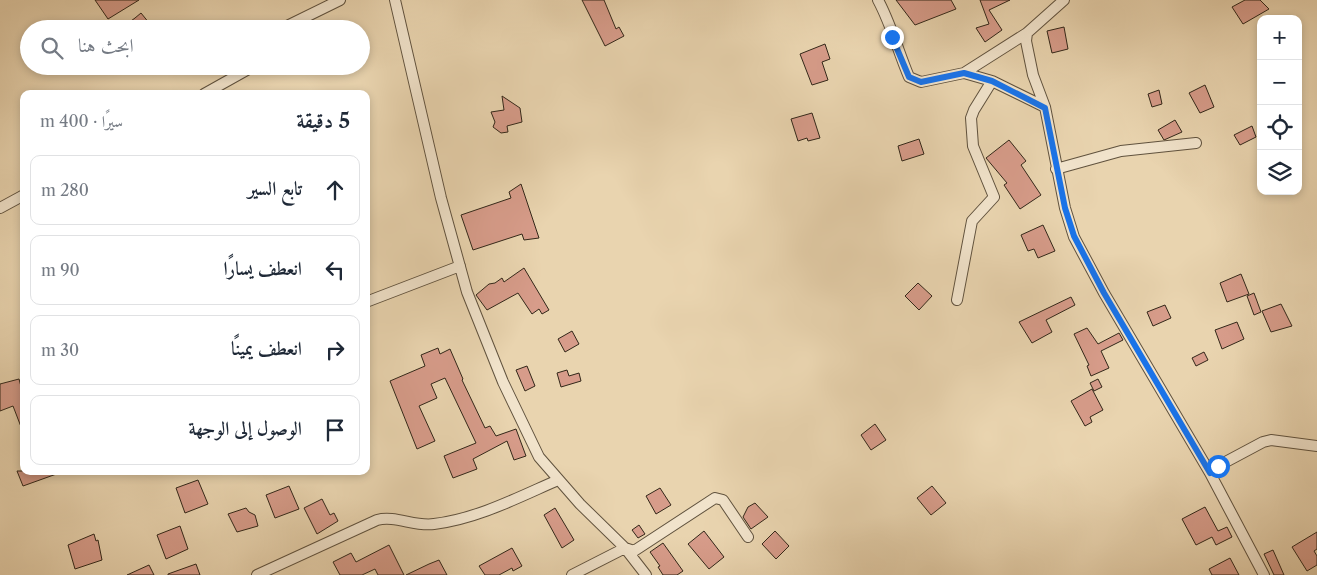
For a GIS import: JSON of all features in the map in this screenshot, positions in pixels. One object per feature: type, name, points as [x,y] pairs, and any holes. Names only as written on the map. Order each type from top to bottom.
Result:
[{"type":"street","points":[[300,20],[340,0]]},
{"type":"street","points":[[395,0],[441,198],[467,292],[503,382],[539,457],[558,480],[625,548],[646,575]]},
{"type":"street","points":[[878,0],[888,19],[892,37],[909,77],[921,82],[964,73],[1028,33],[1064,0]]},
{"type":"street","points":[[1028,33],[1026,41],[1033,75],[1045,108],[1056,169],[1074,236],[1109,301],[1210,473],[1264,575]]},
{"type":"street","points":[[964,73],[992,81],[1045,108]]},
{"type":"street","points":[[211,90],[238,75]]},
{"type":"street","points":[[957,300],[972,221],[994,197],[973,146],[972,123],[974,110],[992,81]]},
{"type":"street","points":[[1056,169],[1122,151],[1196,144]]},
{"type":"street","points":[[0,208],[20,197]]},
{"type":"street","points":[[370,300],[460,266]]},
{"type":"street","points":[[1210,473],[1218,466],[1263,442],[1271,440],[1317,446]]},
{"type":"street","points":[[257,575],[377,520],[388,518],[412,523],[440,523],[474,515],[558,480]]},
{"type":"street","points":[[572,575],[625,548],[634,550],[716,498],[723,500],[748,537]]},
{"type":"building","points":[[95,0],[139,0],[108,19]]},
{"type":"building","points":[[582,0],[604,0],[616,29],[619,27],[624,36],[605,46]]},
{"type":"building","points":[[896,0],[951,0],[956,9],[915,25]]},
{"type":"building","points":[[980,0],[1010,0],[989,10],[1002,30],[985,42],[976,28],[989,24]]},
{"type":"building","points":[[1245,0],[1260,0],[1269,9],[1243,24],[1232,7]]},
{"type":"building","points":[[141,13],[147,20],[132,20]]},
{"type":"building","points":[[1064,27],[1068,49],[1052,53],[1047,31]]},
{"type":"building","points":[[825,44],[830,59],[822,62],[828,80],[812,85],[800,54]]},
{"type":"building","points":[[1205,85],[1214,107],[1200,113],[1189,93]]},
{"type":"building","points":[[1159,90],[1162,104],[1152,107],[1148,94]]},
{"type":"building","points":[[502,96],[520,108],[522,122],[507,126],[508,132],[501,133],[493,127],[495,122],[491,112],[504,110]]},
{"type":"building","points":[[812,113],[820,138],[808,141],[807,138],[798,141],[791,119]]},
{"type":"building","points":[[1175,120],[1182,132],[1164,140],[1158,130]]},
{"type":"building","points":[[1252,126],[1256,137],[1240,145],[1234,135]]},
{"type":"building","points":[[919,139],[924,154],[902,161],[898,146]]},
{"type":"building","points":[[1009,140],[1026,161],[1021,165],[1041,195],[1020,209],[1004,185],[1007,183],[986,158]]},
{"type":"building","points":[[521,184],[539,238],[524,240],[522,234],[473,250],[461,215],[511,198],[509,192]]},
{"type":"building","points":[[1043,225],[1055,251],[1038,258],[1034,249],[1028,251],[1021,235]]},
{"type":"building","points":[[524,268],[549,310],[542,314],[539,309],[532,314],[518,293],[487,310],[476,295],[489,284],[495,283],[502,278],[504,282]]},
{"type":"building","points":[[1241,274],[1249,294],[1227,302],[1220,283]]},
{"type":"building","points":[[918,283],[932,296],[919,310],[905,296]]},
{"type":"building","points":[[1254,293],[1261,312],[1254,315],[1247,296]]},
{"type":"building","points":[[1071,297],[1075,305],[1046,320],[1052,332],[1032,343],[1019,322]]},
{"type":"building","points":[[1281,304],[1292,326],[1271,332],[1262,311]]},
{"type":"building","points":[[1165,305],[1171,318],[1153,326],[1147,312]]},
{"type":"building","points":[[1237,322],[1244,339],[1222,349],[1215,330]]},
{"type":"building","points":[[1087,328],[1098,344],[1119,333],[1123,340],[1101,351],[1109,368],[1091,376],[1087,366],[1089,365],[1074,334]]},
{"type":"building","points":[[572,331],[579,344],[565,352],[558,339]]},
{"type":"building","points":[[438,348],[440,354],[450,349],[462,380],[485,428],[490,426],[496,436],[516,429],[526,456],[514,460],[507,441],[473,459],[477,469],[453,478],[444,456],[476,443],[445,378],[431,384],[437,398],[419,406],[435,441],[417,449],[390,381],[425,366],[421,355]]},
{"type":"building","points":[[1204,352],[1208,360],[1196,366],[1192,358]]},
{"type":"building","points":[[527,366],[535,386],[525,391],[516,370]]},
{"type":"building","points":[[567,370],[569,376],[579,373],[581,381],[561,387],[557,373]]},
{"type":"building","points":[[19,379],[20,424],[13,406],[0,411],[0,384]]},
{"type":"building","points":[[1098,379],[1102,387],[1094,391],[1090,383]]},
{"type":"building","points":[[1092,389],[1103,410],[1090,417],[1092,422],[1085,426],[1071,401]]},
{"type":"building","points":[[875,424],[886,440],[871,450],[861,435]]},
{"type":"building","points":[[17,471],[20,471],[20,475],[54,475],[23,486]]},
{"type":"building","points":[[198,480],[208,504],[185,513],[176,488]]},
{"type":"building","points":[[289,486],[299,509],[275,518],[266,495]]},
{"type":"building","points":[[932,486],[946,503],[931,515],[917,498]]},
{"type":"building","points":[[660,488],[671,505],[656,514],[646,496]]},
{"type":"building","points":[[322,499],[330,515],[334,513],[338,521],[317,534],[304,508]]},
{"type":"building","points":[[755,503],[768,517],[751,529],[743,517],[748,507]]},
{"type":"building","points":[[1205,507],[1218,531],[1227,527],[1232,537],[1216,545],[1212,537],[1196,545],[1182,519]]},
{"type":"building","points":[[246,508],[255,515],[258,526],[237,532],[228,514]]},
{"type":"building","points":[[555,508],[574,540],[562,548],[544,515]]},
{"type":"building","points":[[639,525],[645,534],[638,538],[632,530]]},
{"type":"building","points":[[180,526],[188,549],[166,559],[157,535]]},
{"type":"building","points":[[704,531],[724,557],[709,569],[688,544]]},
{"type":"building","points":[[775,531],[789,546],[776,559],[762,544]]},
{"type":"building","points":[[1317,532],[1317,549],[1314,551],[1317,556],[1317,565],[1307,571],[1292,547]]},
{"type":"building","points":[[94,534],[96,541],[98,540],[102,560],[75,569],[68,545]]},
{"type":"building","points":[[663,543],[683,571],[677,575],[663,575],[658,567],[660,566],[650,552]]},
{"type":"building","points":[[389,545],[404,575],[378,575],[375,569],[362,575],[340,575],[333,562],[351,553],[356,562]]},
{"type":"building","points":[[512,548],[522,566],[513,571],[512,568],[499,575],[485,575],[479,566]]},
{"type":"building","points":[[1273,550],[1284,575],[1274,575],[1264,554]]},
{"type":"building","points":[[1230,558],[1239,575],[1212,575],[1209,569]]},
{"type":"building","points":[[439,560],[447,575],[406,575],[429,564]]},
{"type":"building","points":[[196,564],[200,575],[168,575],[168,574]]},
{"type":"building","points":[[149,565],[154,575],[127,575]]},
{"type":"route","points":[[892,37],[909,77],[914,81],[921,82],[964,73],[992,81],[1045,108],[1065,208],[1074,236],[1104,293],[1210,473],[1218,466]]}]
